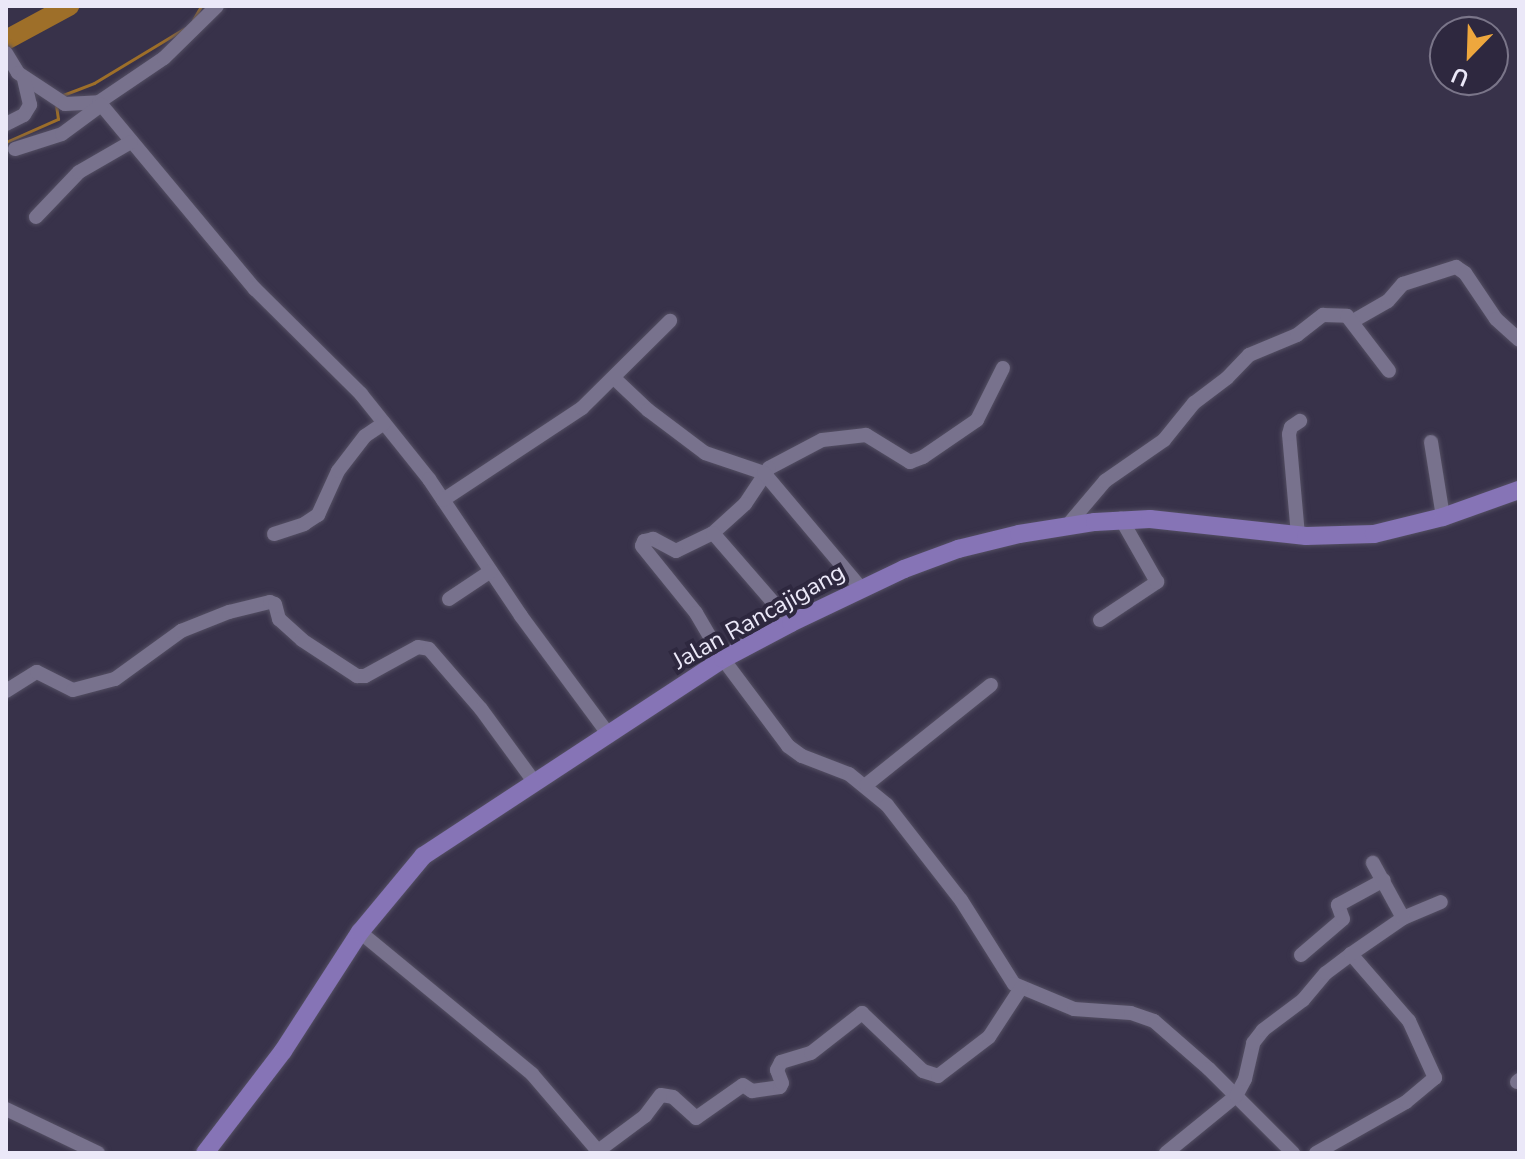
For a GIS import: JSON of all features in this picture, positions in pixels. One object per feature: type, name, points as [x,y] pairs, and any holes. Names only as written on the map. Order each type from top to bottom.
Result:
[{"type":"main road","name":"Jalan Rancajigang","points":[[205,1153],[283,1051],[360,932],[423,856],[723,659],[791,623],[861,588],[958,549],[1067,526],[1121,519],[1150,519],[1298,535],[1374,534],[1443,517],[1519,490]]},
{"type":"street","points":[[15,149],[62,134],[164,58],[217,6]]},
{"type":"street","points":[[9,59],[24,78],[65,104],[100,103]]},
{"type":"street","points":[[6,124],[24,115],[30,105],[24,78]]},
{"type":"street","points":[[100,103],[255,289],[327,359],[384,423],[443,500],[609,735]]},
{"type":"street","points":[[36,217],[79,172],[131,142]]},
{"type":"street","points":[[1353,321],[1388,301],[1403,284],[1456,267],[1466,274],[1496,319],[1519,340]]},
{"type":"street","points":[[1067,526],[1105,481],[1161,443],[1194,403],[1227,378],[1249,355],[1297,335],[1323,315],[1340,313],[1353,321],[1389,371]]},
{"type":"street","points":[[443,500],[566,420],[614,378],[670,321]]},
{"type":"street","points":[[1003,368],[977,420],[960,435],[913,461],[870,437],[859,435],[822,440],[764,473],[745,504],[713,533],[676,551],[653,539],[644,541],[642,546],[696,613],[723,659],[792,750],[866,785],[887,805],[961,900],[1009,979],[1024,990],[1087,1012],[1131,1013],[1147,1017],[1171,1034],[1293,1153]]},
{"type":"street","points":[[614,378],[648,410],[705,453],[764,473],[861,588]]},
{"type":"street","points":[[1298,535],[1289,434],[1291,427],[1300,421]]},
{"type":"street","points":[[274,534],[304,524],[318,515],[338,471],[365,436],[384,423]]},
{"type":"street","points":[[1431,442],[1443,517]]},
{"type":"street","points":[[1100,620],[1157,582],[1121,519]]},
{"type":"street","points":[[713,533],[791,623]]},
{"type":"street","points":[[449,599],[491,571]]},
{"type":"street","points":[[6,691],[37,672],[73,690],[115,679],[181,631],[229,612],[270,602],[275,604],[279,619],[302,640],[357,676],[365,676],[418,647],[429,649],[481,709],[535,783]]},
{"type":"street","points":[[866,785],[991,685]]},
{"type":"street","points":[[1373,863],[1403,918]]},
{"type":"street","points":[[1301,955],[1343,919],[1338,905],[1384,880]]},
{"type":"street","points":[[1166,1153],[1236,1096],[1245,1079],[1253,1043],[1263,1030],[1303,1000],[1326,973],[1351,954],[1403,918],[1441,902]]},
{"type":"street","points":[[360,932],[532,1074],[598,1151],[645,1116],[661,1095],[673,1097],[696,1118],[743,1085],[751,1091],[780,1087],[782,1083],[777,1069],[781,1062],[811,1053],[862,1013],[923,1071],[938,1076],[989,1037],[1024,990]]},
{"type":"street","points":[[1316,1153],[1406,1102],[1436,1076],[1409,1021],[1351,954]]},
{"type":"street","points":[[6,1109],[98,1153]]},
{"type":"waterway","points":[[6,40],[69,6]]},
{"type":"waterway","points":[[193,20],[201,6]]},
{"type":"waterway","points":[[63,95],[94,83],[185,28]]},
{"type":"waterway","points":[[6,142],[58,119],[56,104]]}]
